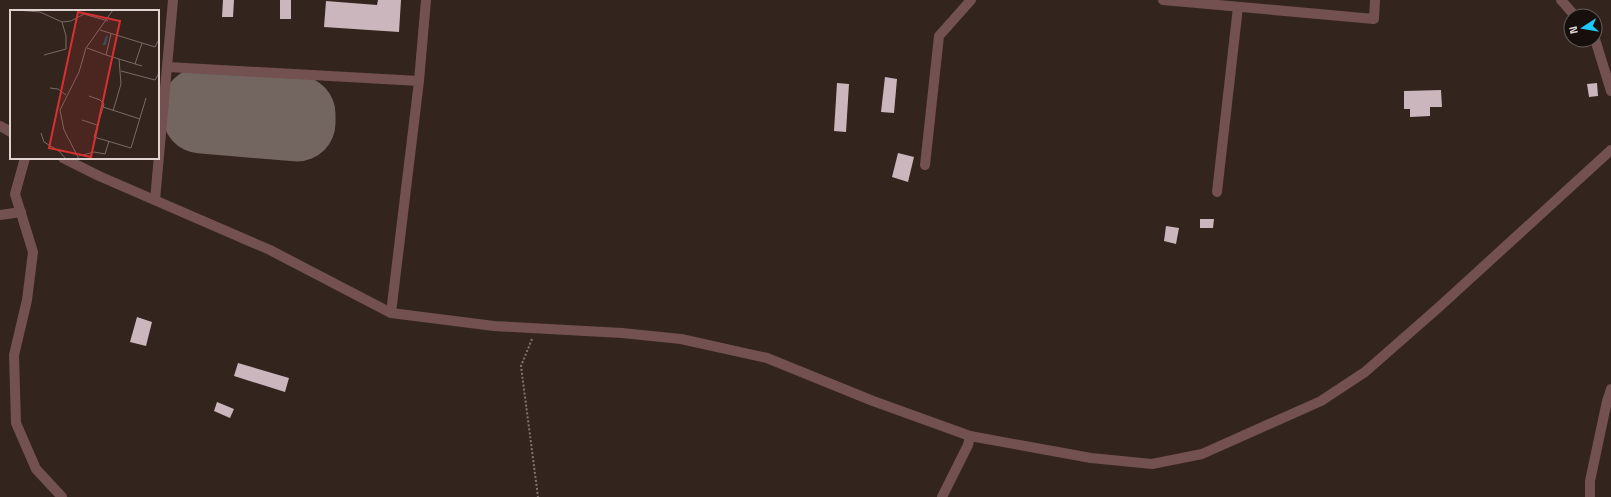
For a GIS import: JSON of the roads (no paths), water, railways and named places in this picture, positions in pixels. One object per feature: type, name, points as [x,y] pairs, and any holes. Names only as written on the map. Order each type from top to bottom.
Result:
[{"type":"street","points":[[155,200],[173,0]]},
{"type":"street","points":[[391,313],[419,81],[426,0]]},
{"type":"street","points":[[925,165],[940,36],[971,0]]},
{"type":"street","points":[[1163,0],[1374,19],[1375,0]]},
{"type":"street","points":[[1561,0],[1568,8]]},
{"type":"street","points":[[1217,192],[1238,7]]},
{"type":"street","points":[[1598,48],[1611,91]]},
{"type":"street","points":[[168,67],[419,81]]},
{"type":"street","points":[[0,126],[10,131]]},
{"type":"street","points":[[65,159],[99,176],[270,250],[391,313],[494,326],[622,333],[681,339],[768,358],[873,401],[970,436],[1091,458],[1152,464],[1202,454],[1209,451],[1321,401],[1365,372],[1438,308],[1611,150]]},
{"type":"street","points":[[25,159],[15,194],[32,252],[27,300],[14,355],[16,424],[36,469],[62,497]]},
{"type":"street","points":[[0,215],[20,212]]},
{"type":"street","points":[[1590,497],[1590,481],[1607,400],[1611,389]]},
{"type":"street","points":[[942,497],[968,445],[970,436]]}]
